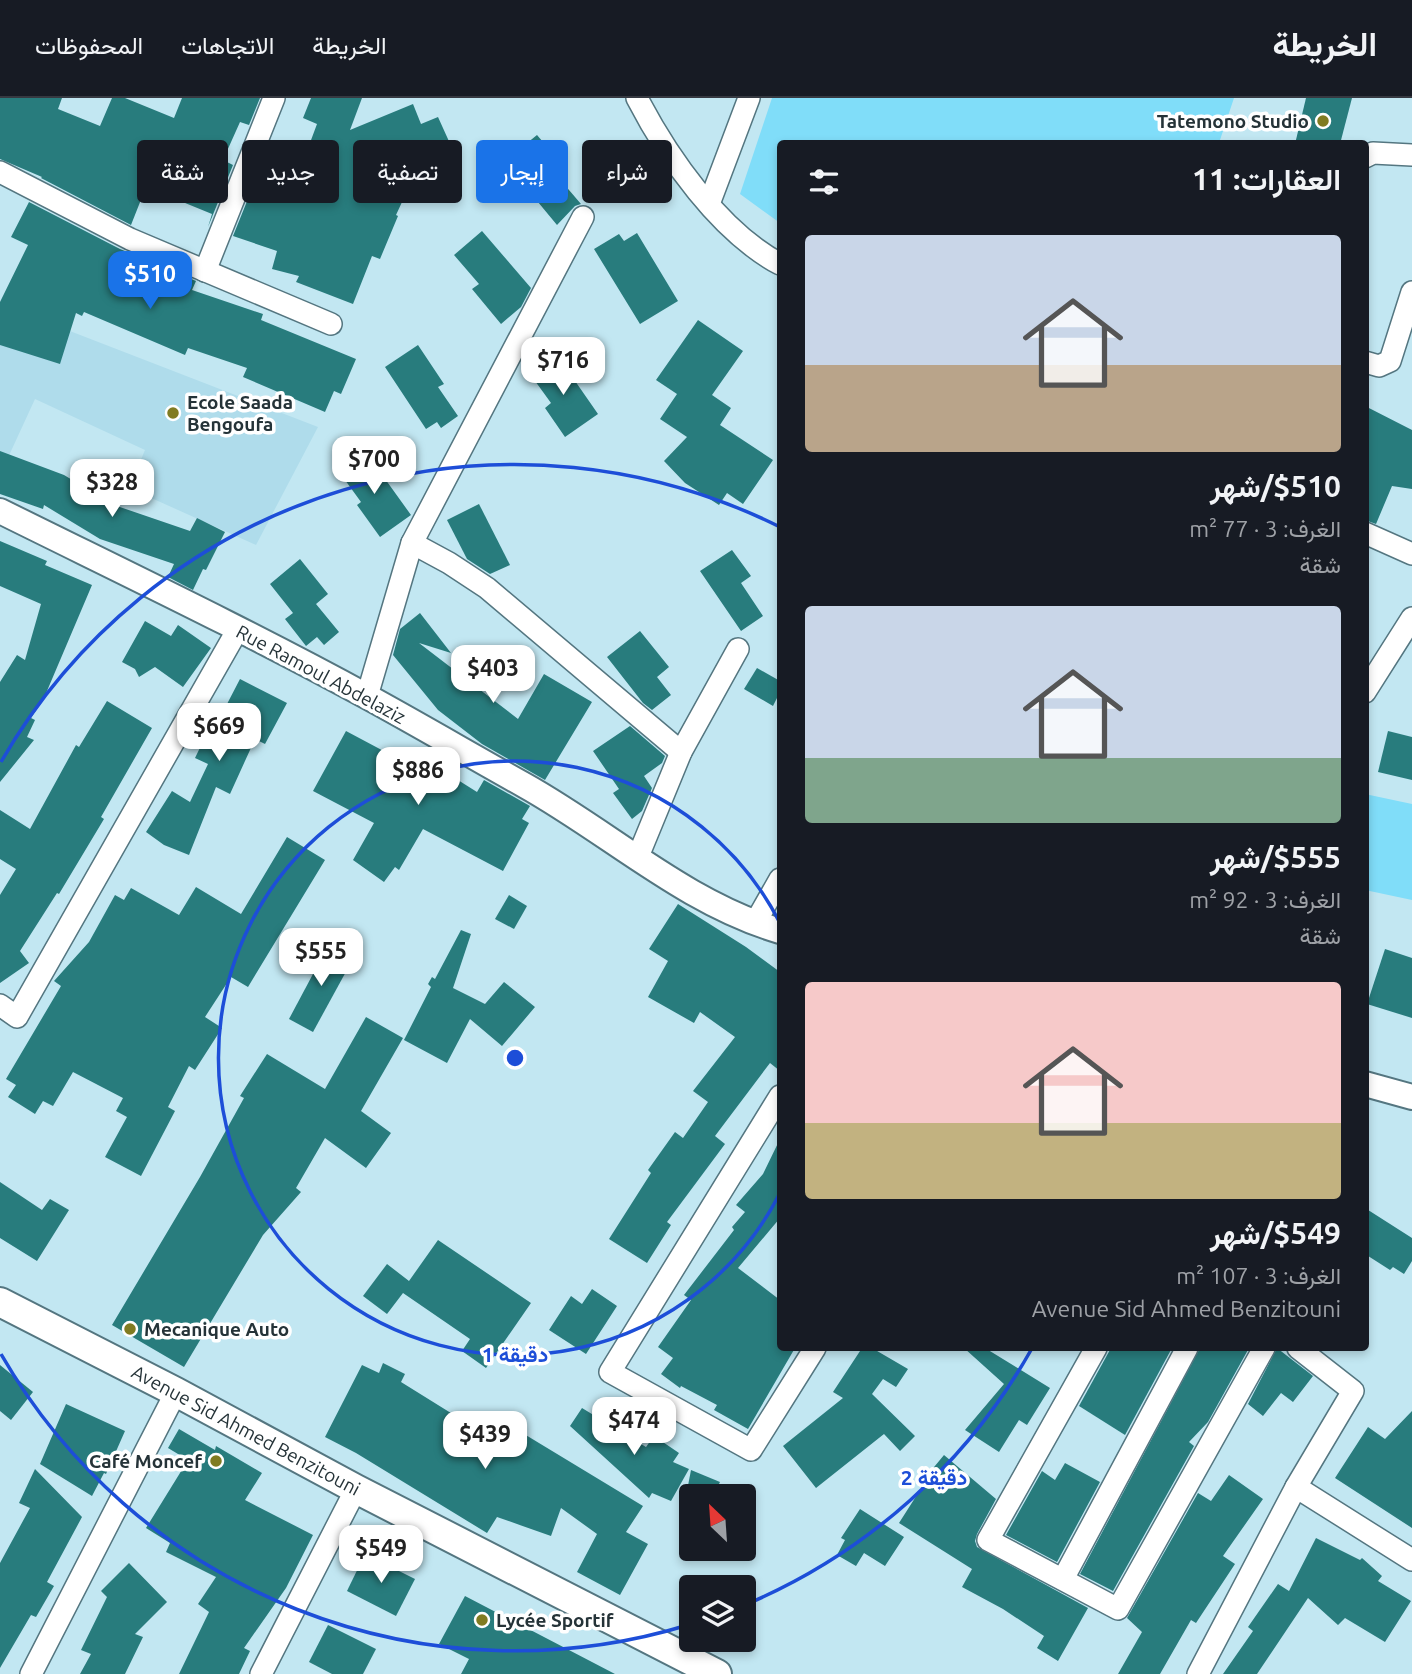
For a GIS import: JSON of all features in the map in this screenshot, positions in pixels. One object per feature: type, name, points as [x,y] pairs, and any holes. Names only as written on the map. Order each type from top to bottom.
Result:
[{"type":"main road","name":"Avenue Sid Ahmed Benzitouni","points":[[0,1302],[717,1674]]},
{"type":"street","points":[[205,271],[274,98]]},
{"type":"street","points":[[637,98],[655,132],[709,204],[750,243],[777,262]]},
{"type":"street","points":[[709,204],[749,98]]},
{"type":"street","points":[[1369,155],[1412,154]]},
{"type":"street","points":[[0,172],[130,239],[331,324]]},
{"type":"street","points":[[367,696],[411,543],[583,217]]},
{"type":"street","points":[[1369,363],[1379,366],[1390,361],[1412,292]]},
{"type":"street","name":"Rue Ramoul Abdelaziz","points":[[0,511],[367,696],[543,796],[637,859],[720,908],[777,930]]},
{"type":"street","points":[[1369,535],[1412,554]]},
{"type":"street","points":[[411,543],[449,563],[486,589],[681,752]]},
{"type":"street","points":[[1369,686],[1412,618]]},
{"type":"street","points":[[0,1005],[18,1017],[238,629]]},
{"type":"street","points":[[637,859],[681,752],[738,649]]},
{"type":"street","points":[[755,923],[777,884]]},
{"type":"street","points":[[1369,1085],[1412,1097]]},
{"type":"street","points":[[777,1101],[610,1372],[751,1450],[813,1351]]},
{"type":"street","points":[[1094,1351],[988,1540],[1118,1609],[1262,1351]]},
{"type":"street","points":[[1062,1579],[1185,1351]]},
{"type":"street","points":[[1198,1674],[1296,1487],[1353,1391],[1302,1351]]},
{"type":"street","points":[[31,1674],[176,1392]]},
{"type":"street","points":[[1296,1487],[1412,1560]]},
{"type":"street","points":[[261,1674],[356,1489]]},
{"type":"shaded area","points":[[772,98],[1234,98],[1220,140],[777,140],[777,221],[740,194]]},
{"type":"shaded area","name":"Ecole Saada Bengoufa","points":[[0,304],[318,427],[256,545],[129,488],[145,450],[35,399],[0,475]]},
{"type":"shaded area","points":[[1369,795],[1412,804],[1412,900],[1369,891]]},
{"type":"building","points":[[0,98],[62,98],[58,109],[100,126],[112,98],[125,98],[174,118],[182,98],[260,98],[249,125],[240,122],[228,149],[228,140],[137,140],[137,203],[140,203],[131,225],[42,177],[0,159]]},
{"type":"building","points":[[311,98],[362,98],[350,130],[413,104],[421,124],[438,117],[448,140],[353,140],[353,203],[402,203],[380,259],[372,256],[353,304],[296,282],[299,276],[272,269],[277,251],[233,236],[246,203],[339,203],[339,140],[311,140],[317,124],[303,118]]},
{"type":"building","name":"Tatemono Studio","points":[[1306,98],[1352,98],[1341,140],[1296,140]]},
{"type":"building","points":[[228,162],[233,165],[228,177]]},
{"type":"building","points":[[568,189],[581,204],[575,206],[557,225],[539,203],[568,203]]},
{"type":"building","points":[[29,202],[120,249],[196,281],[192,290],[263,314],[261,320],[356,359],[341,394],[334,391],[325,412],[243,377],[247,368],[188,348],[185,355],[84,312],[82,316],[76,313],[60,364],[0,345],[0,302],[28,245],[11,237]]},
{"type":"building","points":[[185,203],[218,203],[208,227],[212,214]]},
{"type":"building","points":[[482,231],[531,288],[521,307],[501,324],[472,289],[479,284],[454,255]]},
{"type":"building","points":[[637,233],[678,301],[640,324],[594,249],[619,234],[624,241]]},
{"type":"building","points":[[698,320],[743,351],[712,395],[731,408],[720,425],[773,460],[743,504],[727,493],[719,505],[685,483],[664,461],[687,437],[660,419],[677,394],[656,380]]},
{"type":"building","points":[[418,345],[444,384],[438,387],[458,416],[441,428],[437,422],[426,429],[385,367]]},
{"type":"building","points":[[557,355],[598,414],[565,437],[545,408],[551,403],[530,374]]},
{"type":"building","points":[[1369,408],[1412,430],[1412,489],[1392,486],[1376,524],[1369,521]]},
{"type":"building","points":[[0,451],[64,475],[114,505],[190,531],[197,518],[225,532],[193,590],[168,577],[174,564],[100,539],[44,505],[43,509],[0,494]]},
{"type":"building","points":[[353,458],[358,466],[370,458],[411,515],[380,537],[357,505],[361,502],[337,469]]},
{"type":"building","points":[[479,504],[510,565],[490,574],[467,559],[447,520]]},
{"type":"building","points":[[0,541],[47,561],[45,565],[92,585],[44,698],[31,718],[35,720],[27,737],[34,740],[0,782],[0,682],[17,655],[25,660],[41,604],[0,586]]},
{"type":"building","points":[[732,550],[751,576],[741,583],[763,616],[741,631],[700,571]]},
{"type":"building","points":[[300,559],[328,594],[316,604],[339,632],[324,645],[317,637],[306,646],[285,619],[293,613],[270,584]]},
{"type":"building","points":[[420,613],[451,653],[419,643],[518,719],[544,674],[592,702],[545,780],[482,744],[438,710],[393,655],[400,629]]},
{"type":"building","points":[[145,621],[171,636],[178,625],[211,648],[183,687],[155,667],[139,677],[135,669],[122,662]]},
{"type":"building","points":[[640,631],[669,667],[657,677],[671,695],[652,710],[643,703],[607,657]]},
{"type":"building","points":[[757,668],[777,679],[777,698],[773,706],[744,689]]},
{"type":"building","points":[[240,679],[287,703],[265,744],[255,739],[230,794],[216,787],[189,855],[164,845],[146,832],[172,791],[190,802],[208,764],[195,758],[209,729],[213,731]]},
{"type":"building","points":[[107,701],[152,728],[101,817],[104,819],[59,894],[57,893],[20,951],[29,963],[0,983],[0,895],[16,869],[0,859],[0,810],[30,829],[76,745],[79,747]]},
{"type":"building","points":[[630,726],[665,756],[662,763],[644,776],[652,788],[642,811],[632,819],[613,793],[619,789],[593,751]]},
{"type":"building","points":[[346,731],[408,764],[415,753],[477,792],[484,780],[530,806],[522,819],[529,823],[503,871],[423,829],[399,870],[395,867],[384,882],[353,860],[374,823],[313,791]]},
{"type":"building","points":[[1388,731],[1412,737],[1412,780],[1378,772]]},
{"type":"building","points":[[287,837],[325,860],[248,987],[231,977],[205,1017],[222,1028],[195,1070],[189,1066],[168,1107],[175,1111],[141,1176],[105,1157],[127,1117],[116,1111],[123,1098],[73,1072],[53,1106],[43,1101],[35,1114],[8,1097],[16,1085],[6,1079],[61,986],[54,981],[89,942],[115,895],[124,900],[131,888],[179,915],[196,887],[241,914]]},
{"type":"building","points":[[509,895],[527,906],[514,929],[495,919]]},
{"type":"building","points":[[678,904],[777,970],[777,1069],[770,1063],[715,1136],[725,1144],[667,1222],[671,1225],[647,1263],[609,1239],[651,1173],[648,1170],[675,1132],[683,1138],[708,1102],[693,1091],[735,1037],[700,1012],[694,1023],[648,997],[668,961],[649,949]]},
{"type":"building","points":[[461,930],[471,934],[453,988],[485,1004],[504,982],[535,1007],[502,1046],[470,1019],[447,1063],[404,1040],[431,987],[428,984],[432,977],[435,979]]},
{"type":"building","points":[[329,944],[354,957],[313,1032],[289,1019]]},
{"type":"building","points":[[1385,949],[1412,958],[1412,1018],[1369,1005]]},
{"type":"building","points":[[366,1017],[403,1038],[361,1111],[391,1133],[366,1168],[325,1138],[296,1188],[301,1192],[263,1235],[184,1367],[112,1325],[200,1177],[244,1098],[240,1096],[267,1054],[325,1089]]},
{"type":"building","points":[[777,1145],[777,1222],[738,1268],[777,1298],[777,1351],[793,1351],[748,1429],[714,1410],[717,1405],[681,1386],[680,1388],[661,1374],[673,1358],[658,1347],[691,1300],[684,1295],[745,1212],[736,1205],[763,1174]]},
{"type":"building","points":[[0,1182],[42,1210],[50,1199],[69,1210],[37,1261],[0,1238]]},
{"type":"building","points":[[1369,1211],[1412,1238],[1412,1261],[1404,1274],[1393,1267],[1390,1270],[1369,1257]]},
{"type":"building","points":[[438,1240],[531,1303],[486,1368],[462,1351],[470,1339],[403,1293],[387,1314],[363,1296],[387,1264],[409,1281]]},
{"type":"building","points":[[592,1289],[617,1306],[586,1354],[549,1330],[571,1296],[582,1304]]},
{"type":"building","points":[[860,1351],[877,1351],[908,1369],[896,1387],[883,1379],[872,1394],[915,1436],[900,1451],[884,1434],[816,1488],[783,1446],[843,1398],[833,1392]]},
{"type":"building","points":[[967,1351],[990,1351],[1050,1388],[1027,1425],[1019,1420],[999,1452],[965,1430],[1004,1384]]},
{"type":"building","points":[[1109,1351],[1170,1351],[1125,1435],[1079,1406]]},
{"type":"building","points":[[1198,1351],[1247,1351],[1208,1422],[1189,1442],[1194,1446],[1113,1591],[1080,1574]]},
{"type":"building","points":[[1275,1351],[1281,1351],[1313,1376],[1293,1402],[1281,1393],[1263,1416],[1248,1404]]},
{"type":"building","points":[[383,1363],[405,1374],[401,1382],[475,1428],[486,1411],[643,1506],[626,1532],[648,1544],[620,1595],[577,1572],[597,1534],[561,1508],[551,1536],[497,1517],[487,1533],[325,1437],[362,1365],[379,1373]]},
{"type":"building","points":[[0,1365],[33,1392],[11,1420],[0,1411]]},
{"type":"building","points":[[66,1404],[125,1431],[106,1474],[104,1473],[92,1496],[40,1464]]},
{"type":"building","points":[[582,1408],[646,1447],[654,1436],[679,1453],[673,1462],[689,1469],[671,1501],[652,1493],[649,1498],[570,1426]]},
{"type":"building","points":[[1412,1411],[1412,1528],[1335,1478],[1368,1427],[1385,1439]]},
{"type":"building","points":[[179,1429],[215,1450],[216,1446],[262,1473],[245,1500],[313,1535],[286,1588],[244,1648],[250,1651],[239,1674],[179,1674],[209,1612],[198,1604],[216,1577],[166,1552],[170,1543],[146,1528],[188,1460],[168,1448]]},
{"type":"building","points":[[944,1455],[996,1499],[977,1534],[977,1547],[1088,1608],[1058,1661],[1037,1648],[1044,1636],[1003,1609],[962,1587],[972,1569],[899,1523],[922,1487],[920,1484]]},
{"type":"building","points":[[1065,1463],[1100,1482],[1057,1562],[1006,1535],[1042,1471],[1055,1480]]},
{"type":"building","points":[[35,1469],[82,1517],[47,1582],[54,1586],[36,1617],[31,1615],[0,1668],[0,1563],[30,1508],[19,1503]]},
{"type":"building","points":[[691,1470],[720,1482],[719,1484],[688,1484]]},
{"type":"building","points":[[1229,1475],[1263,1499],[1223,1556],[1235,1564],[1196,1623],[1191,1620],[1160,1674],[1118,1674],[1142,1632],[1127,1618],[1198,1493],[1211,1501]]},
{"type":"building","points":[[860,1509],[904,1537],[885,1566],[864,1553],[856,1566],[837,1555],[845,1540],[841,1538]]},
{"type":"building","points":[[1316,1538],[1360,1560],[1362,1558],[1382,1576],[1378,1581],[1411,1601],[1385,1642],[1345,1618],[1338,1625],[1308,1598],[1257,1674],[1223,1674],[1253,1631],[1248,1627],[1278,1584],[1289,1591]]},
{"type":"building","points":[[365,1554],[415,1579],[396,1616],[347,1591]]},
{"type":"building","points":[[129,1563],[167,1602],[135,1634],[143,1637],[125,1674],[80,1674],[91,1654],[81,1650],[107,1597],[101,1591]]},
{"type":"building","name":"Lycée Sportif","points":[[465,1596],[615,1674],[461,1674],[469,1659],[439,1644]]},
{"type":"building","points":[[328,1625],[376,1649],[363,1674],[332,1674],[309,1662]]},
{"type":"place","name":"Tatemono Studio","points":[[1323,121]]},
{"type":"place","name":"Ecole Saada Bengoufa","points":[[173,413]]},
{"type":"place","name":"Mecanique Auto","points":[[130,1329]]},
{"type":"place","name":"Café Moncef","points":[[216,1461]]},
{"type":"place","name":"Lycée Sportif","points":[[482,1620]]}]
